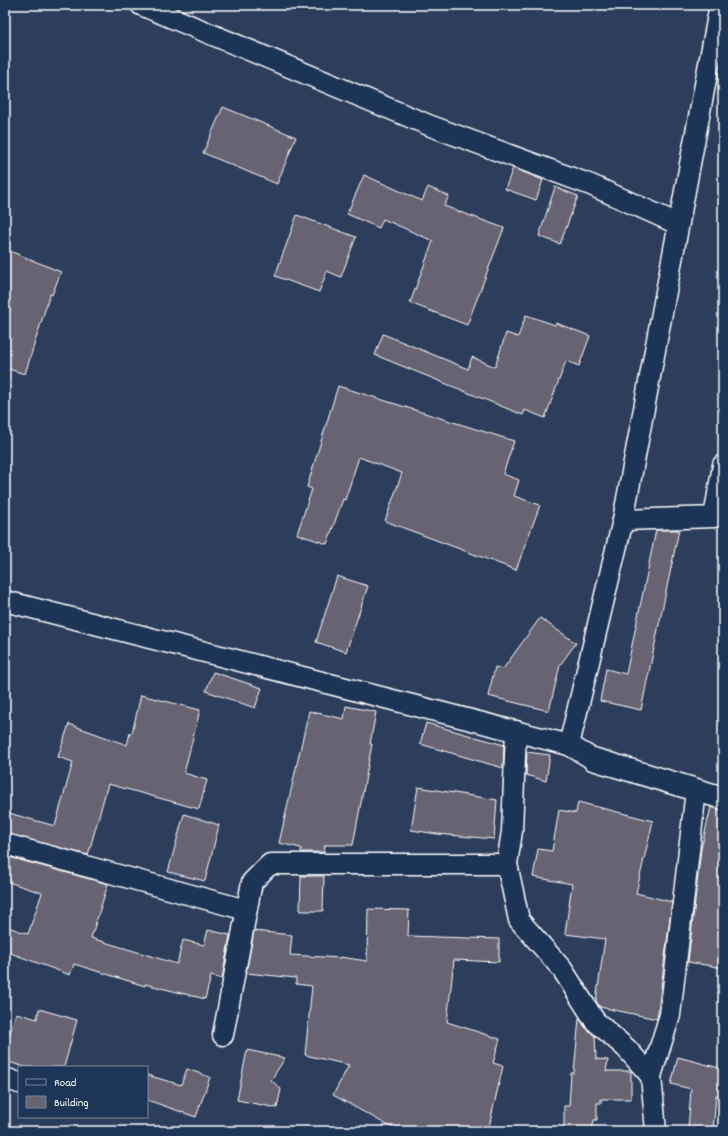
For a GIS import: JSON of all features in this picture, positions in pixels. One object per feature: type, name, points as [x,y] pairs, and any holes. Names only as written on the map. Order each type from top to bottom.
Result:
[{"type":"street","points":[[141,5],[431,126],[591,185],[678,224]]},
{"type":"street","points":[[569,745],[623,520],[720,5]]},
{"type":"street","points":[[623,520],[714,516],[723,465]]},
{"type":"street","points":[[5,601],[569,745],[593,759],[723,798]]},
{"type":"street","points":[[516,731],[512,831],[507,864],[519,920],[562,969],[595,1021],[626,1048],[651,1076]]},
{"type":"street","points":[[656,1131],[651,1076],[670,1015],[696,790]]},
{"type":"street","points":[[5,844],[246,910]]},
{"type":"street","points":[[223,1035],[252,882],[270,864],[507,864]]},
{"type":"street","points":[[5,1078],[18,1083]]},
{"type":"building","points":[[223,107],[296,137],[277,184],[203,153]]},
{"type":"building","points":[[513,168],[543,180],[536,200],[505,189]]},
{"type":"building","points":[[364,175],[422,201],[428,187],[449,196],[444,206],[504,228],[467,325],[410,303],[433,241],[383,219],[379,228],[347,214]]},
{"type":"building","points":[[555,187],[578,196],[560,244],[539,236]]},
{"type":"building","points":[[297,215],[356,237],[341,277],[327,271],[319,292],[275,276]]},
{"type":"building","points":[[5,249],[61,272],[52,295],[50,294],[25,374],[5,368]]},
{"type":"building","points":[[526,315],[555,325],[556,323],[590,336],[579,366],[566,361],[545,418],[525,410],[523,415],[375,355],[383,334],[468,369],[472,357],[495,367],[506,333],[518,337]]},
{"type":"building","points":[[338,386],[514,441],[503,474],[519,480],[514,496],[540,505],[516,570],[385,521],[402,473],[359,457],[345,500],[343,499],[327,544],[297,534],[312,489],[307,487]]},
{"type":"building","points":[[656,530],[679,530],[641,710],[600,701],[606,669],[626,674]]},
{"type":"building","points":[[337,576],[368,586],[346,652],[316,642]]},
{"type":"building","points":[[540,618],[576,643],[560,665],[549,711],[488,696],[495,667],[503,669]]},
{"type":"building","points":[[213,672],[262,688],[255,708],[206,691]]},
{"type":"building","points":[[141,695],[200,710],[184,773],[207,780],[199,809],[108,784],[88,855],[5,833],[5,812],[55,826],[73,762],[58,757],[69,724],[127,745],[130,733],[132,733]]},
{"type":"building","points":[[346,706],[376,712],[370,744],[372,744],[353,845],[325,845],[324,852],[301,852],[301,848],[279,843],[309,711],[344,719]]},
{"type":"building","points":[[426,723],[504,745],[503,768],[420,744]]},
{"type":"building","points":[[527,752],[550,755],[546,781],[526,775]]},
{"type":"building","points":[[418,787],[497,800],[494,839],[411,830]]},
{"type":"building","points":[[578,802],[653,821],[636,893],[672,902],[657,1019],[600,1007],[596,1001],[605,939],[565,934],[572,884],[533,877],[538,849],[552,851],[559,810],[576,813]]},
{"type":"building","points":[[711,807],[723,810],[723,968],[688,962],[701,849]]},
{"type":"building","points":[[184,814],[219,825],[205,881],[168,872]]},
{"type":"building","points":[[5,856],[108,884],[91,938],[177,964],[183,940],[204,945],[208,930],[230,935],[222,979],[211,976],[205,999],[145,984],[145,986],[74,964],[70,975],[5,951],[5,926],[28,934],[42,893],[5,881]]},
{"type":"building","points":[[301,876],[324,876],[323,911],[300,911]]},
{"type":"building","points":[[368,909],[409,910],[408,936],[499,939],[499,962],[454,960],[447,1022],[500,1039],[493,1063],[503,1066],[488,1131],[398,1131],[333,1095],[349,1065],[305,1055],[312,986],[296,984],[296,978],[246,973],[254,931],[292,935],[290,955],[340,957],[367,961]]},
{"type":"building","points":[[39,1009],[77,1020],[64,1066],[22,1066],[5,1061],[5,1050],[16,1013],[37,1019]]},
{"type":"building","points":[[579,1018],[585,1027],[595,1036],[596,1059],[608,1060],[606,1071],[631,1071],[631,1099],[601,1099],[601,1103],[597,1103],[597,1120],[594,1120],[592,1131],[564,1131],[564,1106],[569,1106],[571,1073],[574,1073]]},
{"type":"building","points":[[247,1050],[285,1058],[271,1080],[281,1089],[277,1108],[237,1100]]},
{"type":"building","points":[[678,1057],[723,1069],[723,1097],[716,1095],[713,1131],[688,1131],[691,1089],[671,1084]]},
{"type":"building","points":[[187,1069],[210,1077],[196,1117],[148,1100],[148,1075],[181,1085]]}]
